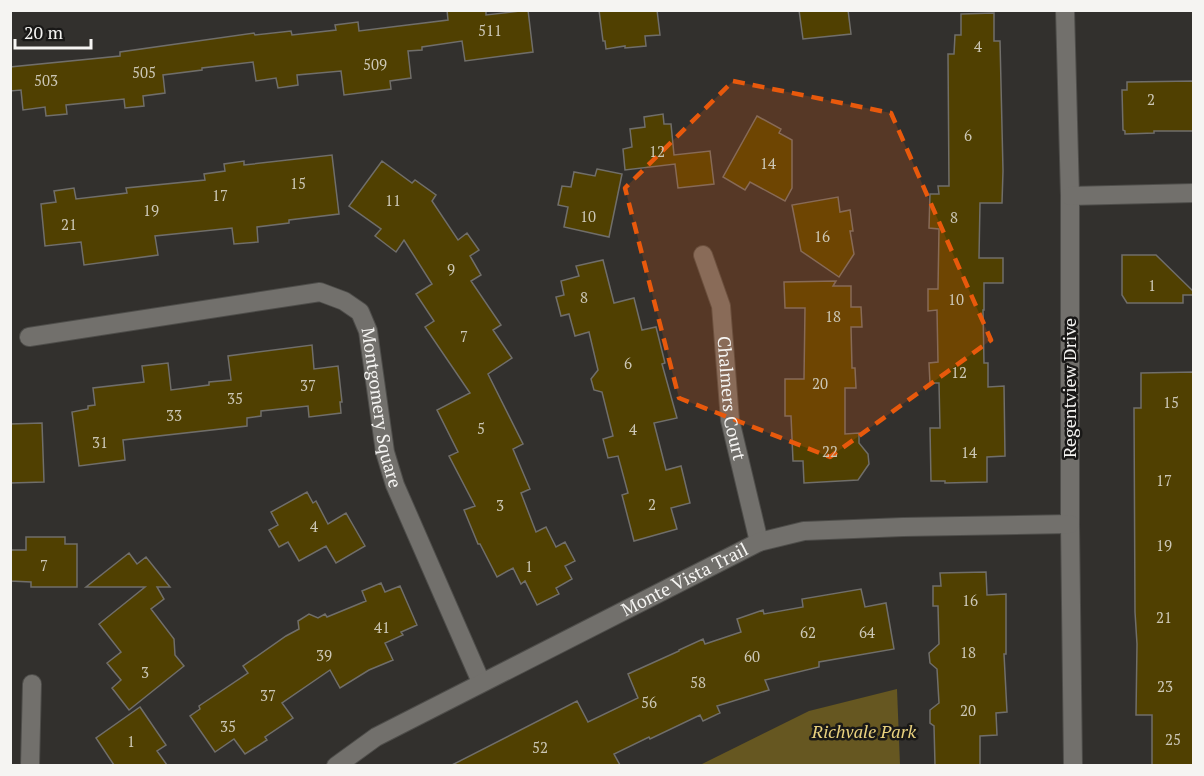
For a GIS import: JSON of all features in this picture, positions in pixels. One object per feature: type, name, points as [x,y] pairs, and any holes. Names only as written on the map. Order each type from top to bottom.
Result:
[{"type":"street","name":"Regentview Drive","points":[[1065,10],[1070,196],[1073,765]]},
{"type":"street","points":[[1070,196],[1194,193]]},
{"type":"street","name":"Chalmers Court","points":[[703,255],[721,306],[730,420],[759,542]]},
{"type":"street","name":"Montgomery Square","points":[[29,337],[320,292],[344,301],[360,312],[368,331],[385,452],[395,485],[481,682]]},
{"type":"street","name":"Monte Vista Trail","points":[[336,765],[376,737],[759,542],[804,531],[1070,524]]},
{"type":"street","points":[[30,765],[32,684]]},
{"type":"highlighted area","points":[[733,81],[891,113],[991,340],[830,457],[679,398],[625,188]]},
{"type":"green space","name":"Richvale Park","points":[[897,689],[900,765],[700,765],[809,711]]},
{"type":"building","points":[[447,10],[486,10],[486,15],[528,10],[533,52],[465,61],[462,41],[422,47],[422,50],[408,51],[411,78],[390,81],[391,89],[344,95],[341,71],[297,75],[298,85],[278,88],[276,78],[256,81],[253,62],[163,75],[165,93],[143,96],[144,106],[125,108],[124,99],[66,105],[67,114],[46,116],[45,107],[23,110],[21,90],[10,91],[10,67],[120,56],[120,52],[254,33],[255,35],[291,31],[292,35],[336,30],[335,25],[358,22],[359,31],[448,20]]},
{"type":"building","points":[[599,10],[657,10],[660,35],[645,36],[646,46],[606,49]]},
{"type":"building","points":[[799,10],[848,10],[851,34],[803,39]]},
{"type":"building","points":[[994,13],[994,41],[1000,41],[1002,203],[980,203],[979,258],[1003,258],[1003,283],[984,283],[983,310],[984,363],[988,363],[988,387],[1004,386],[1005,456],[987,457],[987,482],[945,483],[945,481],[931,481],[930,428],[940,428],[939,383],[930,383],[929,363],[938,362],[937,310],[928,311],[928,289],[938,289],[939,229],[929,228],[930,194],[939,194],[938,186],[949,186],[948,54],[954,54],[955,35],[961,35],[961,14]]},
{"type":"building","points":[[1194,81],[1194,131],[1125,134],[1122,90],[1127,90],[1127,82]]},
{"type":"building","points":[[663,114],[664,124],[671,124],[674,155],[710,151],[714,184],[678,188],[675,164],[625,170],[623,149],[632,147],[630,129],[645,127],[644,117]]},
{"type":"building","points":[[757,116],[781,129],[779,133],[792,140],[792,188],[785,201],[750,182],[745,190],[723,177]]},
{"type":"building","points":[[332,155],[339,214],[289,220],[289,223],[257,227],[258,242],[234,244],[232,228],[155,236],[158,255],[84,265],[81,242],[45,246],[41,204],[56,202],[54,191],[74,188],[76,199],[127,193],[126,188],[205,180],[204,174],[225,171],[224,164],[244,161],[244,165]]},
{"type":"building","points":[[382,161],[412,183],[415,180],[436,195],[432,201],[458,240],[467,233],[479,250],[470,256],[481,275],[471,281],[501,325],[493,330],[512,358],[488,374],[523,444],[513,449],[530,489],[521,493],[536,532],[546,527],[556,547],[565,542],[575,561],[565,566],[572,579],[556,588],[559,594],[537,605],[525,581],[521,584],[513,568],[497,577],[478,544],[464,510],[475,506],[449,456],[458,452],[437,410],[470,393],[425,327],[434,321],[416,294],[432,284],[404,240],[396,252],[375,236],[381,229],[349,206]]},
{"type":"building","points":[[597,169],[622,174],[609,237],[564,227],[568,207],[558,205],[562,186],[571,187],[574,172],[595,176]]},
{"type":"building","points":[[838,197],[840,212],[850,210],[853,231],[850,231],[854,254],[839,277],[801,251],[792,205]]},
{"type":"building","points":[[1122,255],[1156,255],[1194,292],[1194,295],[1183,295],[1183,303],[1127,303],[1122,295]]},
{"type":"building","points":[[603,260],[614,303],[634,298],[642,330],[656,327],[665,363],[662,364],[677,418],[654,423],[666,470],[681,466],[690,503],[671,508],[677,529],[634,541],[622,495],[628,493],[618,456],[608,458],[603,439],[613,436],[602,392],[594,390],[591,379],[598,370],[589,332],[575,336],[569,314],[561,316],[556,297],[564,295],[561,281],[579,276],[576,266]]},
{"type":"building","points":[[836,281],[833,286],[851,286],[851,307],[861,307],[862,327],[851,327],[852,368],[855,368],[856,388],[845,388],[845,434],[859,433],[859,443],[868,454],[869,464],[858,480],[804,483],[803,461],[793,461],[791,416],[785,416],[785,379],[804,379],[805,308],[785,308],[784,282]]},
{"type":"building","points":[[312,345],[314,369],[338,366],[341,413],[309,417],[308,406],[261,411],[261,416],[247,418],[247,426],[123,440],[125,460],[79,466],[72,412],[95,405],[93,388],[144,382],[142,366],[168,363],[171,390],[209,385],[209,382],[231,380],[228,356]]},
{"type":"building","points":[[1194,372],[1194,765],[1152,765],[1152,715],[1136,715],[1134,408],[1141,408],[1141,373]]},
{"type":"building","points":[[42,423],[44,482],[10,483],[10,424]]},
{"type":"building","points":[[307,492],[313,503],[316,501],[328,524],[346,513],[365,546],[336,563],[326,546],[299,561],[288,542],[279,547],[269,530],[278,525],[271,512]]},
{"type":"building","points":[[26,537],[65,537],[65,544],[77,544],[77,587],[31,587],[31,582],[10,581],[10,550],[26,550]]},
{"type":"building","points":[[129,553],[137,564],[146,557],[170,587],[157,587],[164,599],[151,609],[174,639],[175,655],[184,666],[129,710],[112,688],[121,680],[107,663],[121,652],[99,624],[145,587],[86,587]]},
{"type":"building","points":[[986,572],[987,595],[1006,594],[1006,654],[1004,654],[1007,712],[996,713],[997,735],[980,736],[980,765],[935,765],[934,726],[930,723],[930,710],[939,703],[937,669],[930,663],[929,653],[939,644],[938,606],[933,606],[933,586],[941,586],[940,573]]},
{"type":"building","points":[[381,583],[385,592],[400,586],[417,625],[401,632],[403,635],[385,643],[393,660],[369,670],[340,688],[330,670],[282,703],[293,718],[265,737],[267,740],[245,754],[234,739],[215,752],[190,716],[200,709],[199,706],[248,673],[243,666],[299,629],[298,621],[309,614],[318,618],[325,614],[327,617],[366,601],[362,591]]},
{"type":"building","points":[[861,589],[865,607],[886,603],[894,649],[819,662],[819,667],[765,680],[769,690],[717,706],[720,713],[703,721],[700,715],[614,754],[620,765],[452,765],[577,701],[588,722],[638,698],[628,674],[703,639],[705,644],[741,632],[737,619],[763,610],[764,614],[803,607],[802,599]]},
{"type":"building","points":[[140,707],[166,745],[157,751],[167,765],[114,765],[96,738]]}]
